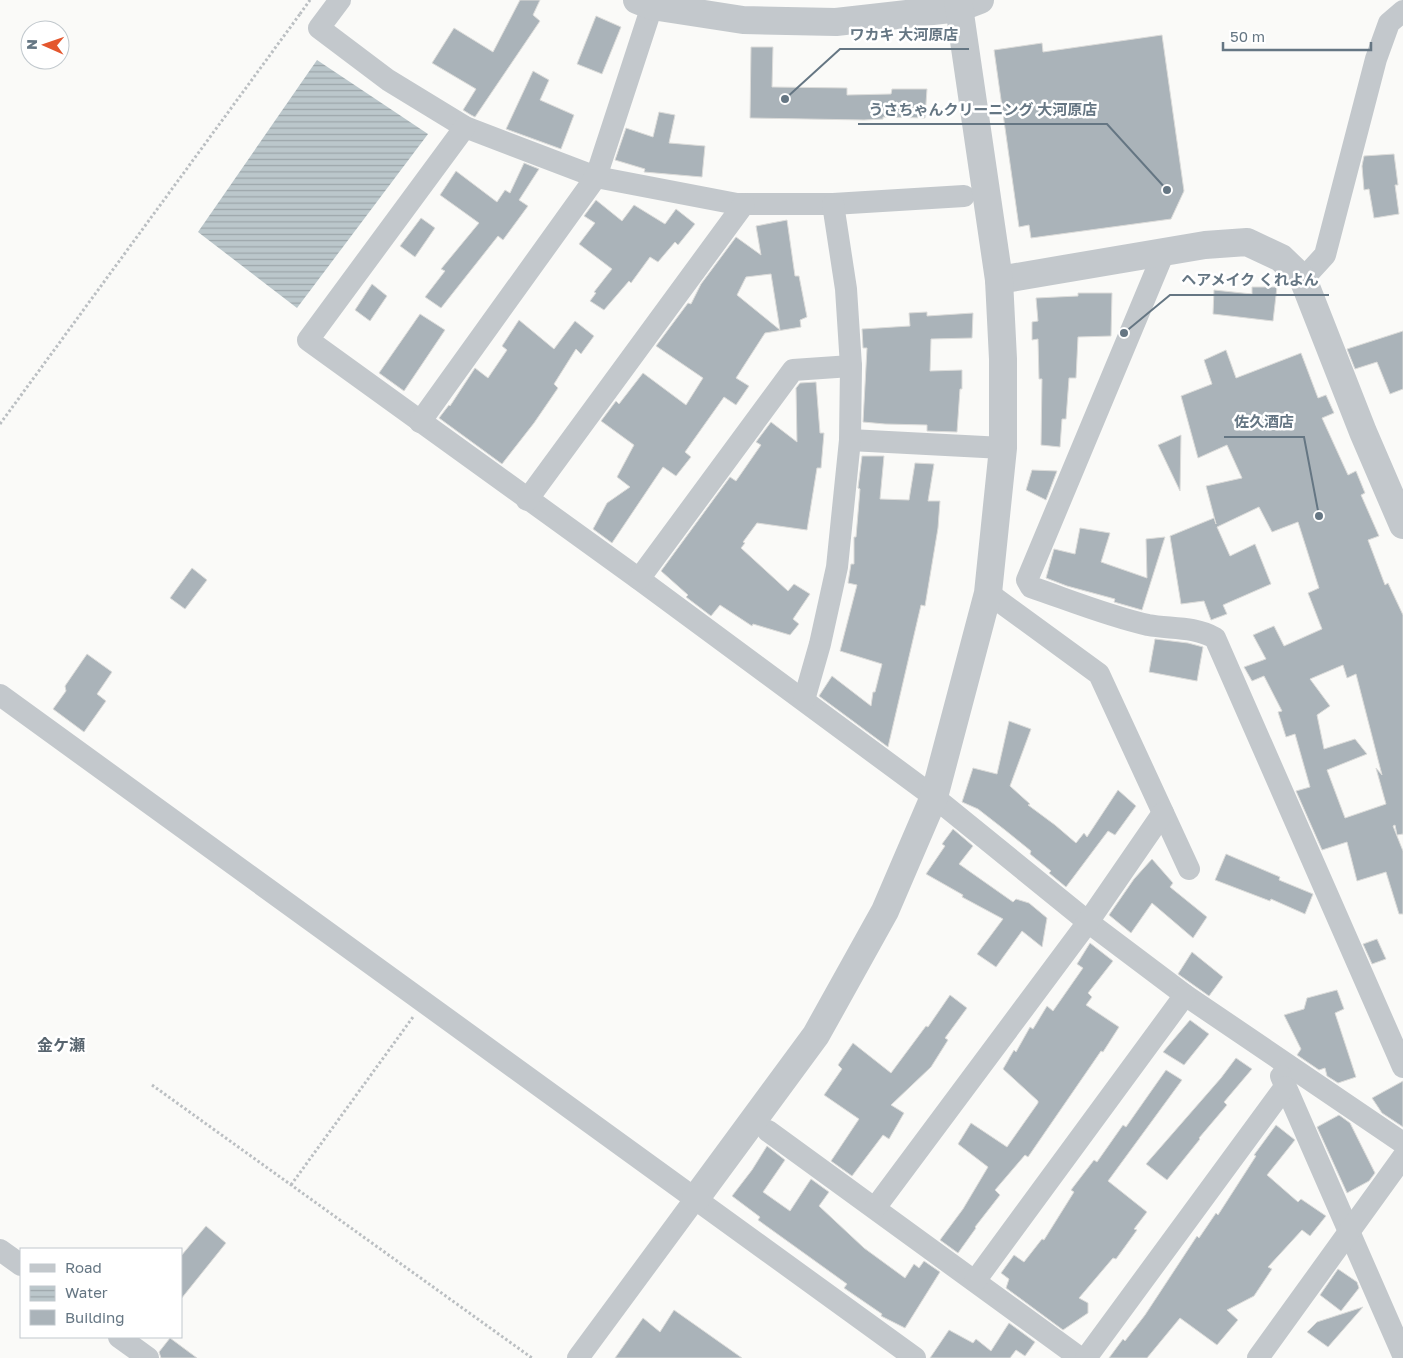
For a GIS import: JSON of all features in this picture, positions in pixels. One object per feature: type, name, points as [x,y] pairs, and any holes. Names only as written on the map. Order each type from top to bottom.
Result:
[{"type":"street","points":[[340,0],[319,28],[388,80],[465,127],[596,177],[744,204],[833,204],[964,196]]},
{"type":"street","points":[[420,422],[596,177],[644,3],[743,20],[836,22],[966,3],[999,280],[1003,359],[1003,448],[988,593],[934,797],[885,911],[816,1034],[578,1358]]},
{"type":"street","points":[[1303,279],[1325,255],[1376,59],[1389,23],[1403,11]]},
{"type":"street","points":[[465,127],[308,340],[527,500],[639,579],[934,797],[1088,922],[1185,995],[1403,1143]]},
{"type":"street","points":[[527,500],[744,204]]},
{"type":"street","points":[[804,700],[820,644],[837,567],[850,440],[851,366],[846,289],[833,204]]},
{"type":"street","points":[[999,280],[1205,244],[1246,242],[1281,258],[1303,279],[1362,432],[1403,525]]},
{"type":"street","points":[[1164,252],[1027,580],[1031,587],[1148,625],[1203,631],[1215,638],[1403,1067]]},
{"type":"street","points":[[639,579],[793,370],[851,366]]},
{"type":"street","points":[[850,440],[1003,448]]},
{"type":"street","points":[[1014,612],[1031,587]]},
{"type":"street","points":[[988,593],[1099,674],[1189,869]]},
{"type":"street","points":[[0,694],[915,1358]]},
{"type":"street","points":[[874,1208],[1088,922],[1163,814]]},
{"type":"street","points":[[975,1281],[1185,995]]},
{"type":"street","points":[[1272,1054],[1403,1354]]},
{"type":"street","points":[[1086,1358],[1285,1087]]},
{"type":"street","points":[[768,1131],[1080,1358]]},
{"type":"street","points":[[1258,1358],[1403,1157]]},
{"type":"street","points":[[0,1250],[20,1264]]},
{"type":"street","points":[[120,1338],[148,1358]]},
{"type":"path","points":[[0,424],[300,14]]},
{"type":"path","points":[[291,1185],[424,1002]]},
{"type":"path","points":[[152,1085],[532,1358]]},
{"type":"water","points":[[317,60],[428,134],[297,308],[198,232]]},
{"type":"building","points":[[520,0],[540,0],[533,15],[540,21],[475,117],[463,110],[476,89],[432,63],[454,28],[493,52]]},
{"type":"building","points":[[596,16],[621,27],[602,74],[577,64]]},
{"type":"building","points":[[1162,35],[1184,191],[1171,219],[1031,238],[1029,225],[1019,227],[994,50],[1042,43],[1043,52]]},
{"type":"building","points":[[751,47],[773,47],[772,87],[847,88],[847,95],[891,94],[892,89],[927,89],[925,118],[883,117],[883,119],[864,120],[750,118]]},
{"type":"building","points":[[533,71],[549,80],[540,100],[574,115],[561,149],[506,129]]},
{"type":"building","points":[[659,112],[675,115],[669,143],[705,146],[702,177],[644,172],[645,169],[615,160],[626,128],[653,137]]},
{"type":"building","points":[[1394,154],[1398,185],[1395,185],[1399,214],[1374,218],[1369,189],[1364,190],[1362,166],[1364,156]]},
{"type":"building","points":[[524,163],[539,169],[519,200],[528,206],[503,240],[498,236],[441,308],[425,297],[445,271],[441,269],[479,223],[440,195],[456,171],[497,202],[505,190],[510,193]]},
{"type":"building","points":[[596,200],[622,221],[634,205],[665,224],[676,209],[695,224],[678,245],[675,242],[658,262],[650,257],[631,283],[629,281],[604,310],[590,301],[596,293],[594,292],[612,269],[579,244],[595,223],[584,216]]},
{"type":"building","points":[[421,218],[435,228],[415,257],[400,246]]},
{"type":"building","points":[[787,220],[795,276],[799,276],[807,317],[800,320],[801,327],[765,333],[736,378],[749,386],[736,405],[724,397],[685,452],[691,457],[676,476],[663,467],[612,543],[593,529],[607,503],[630,487],[617,477],[634,445],[601,421],[616,401],[619,404],[643,373],[686,405],[703,378],[656,346],[688,303],[691,304],[701,284],[736,237],[761,255],[756,226]],"holes":[[[771,274],[780,330],[737,295],[746,277]]]},
{"type":"building","points":[[372,284],[387,296],[370,321],[355,310]]},
{"type":"building","points":[[1252,287],[1277,287],[1273,321],[1213,314],[1214,290],[1252,294]]},
{"type":"building","points":[[1078,293],[1112,293],[1111,336],[1078,337],[1076,378],[1069,378],[1066,419],[1062,419],[1060,447],[1041,445],[1042,379],[1039,379],[1038,339],[1032,340],[1032,322],[1038,321],[1036,298],[1078,296]]},
{"type":"building","points":[[927,312],[927,316],[973,313],[972,338],[931,339],[930,371],[962,370],[962,389],[960,389],[957,432],[927,431],[927,425],[863,422],[867,348],[863,348],[862,329],[910,326],[909,313]]},
{"type":"building","points":[[420,314],[445,330],[404,391],[379,373]]},
{"type":"building","points":[[519,320],[554,349],[575,321],[594,336],[581,354],[576,349],[554,384],[558,388],[502,464],[439,418],[450,406],[475,368],[488,378],[507,350],[502,346]]},
{"type":"building","points":[[1403,331],[1403,389],[1390,394],[1377,362],[1355,369],[1347,349]]},
{"type":"building","points":[[1226,350],[1236,378],[1301,353],[1318,398],[1326,395],[1334,413],[1322,418],[1348,475],[1356,471],[1365,493],[1361,495],[1379,536],[1368,540],[1385,585],[1388,583],[1403,615],[1403,834],[1397,835],[1395,825],[1393,826],[1403,851],[1403,914],[1399,914],[1386,872],[1357,881],[1347,842],[1322,850],[1296,791],[1310,787],[1295,734],[1286,737],[1278,712],[1282,711],[1264,676],[1252,681],[1244,667],[1266,659],[1253,635],[1274,626],[1284,646],[1322,629],[1308,593],[1319,588],[1298,522],[1272,532],[1259,507],[1217,527],[1230,556],[1255,544],[1271,584],[1223,605],[1227,614],[1211,620],[1204,601],[1181,604],[1170,536],[1214,518],[1216,524],[1206,486],[1242,478],[1227,445],[1198,458],[1181,396],[1212,384],[1204,360]],"holes":[[[1343,665],[1347,678],[1356,674],[1382,775],[1376,768],[1386,804],[1345,818],[1327,770],[1367,754],[1355,739],[1324,749],[1317,715],[1330,706],[1310,679]]]},
{"type":"building","points":[[816,382],[820,433],[824,433],[821,468],[817,468],[807,530],[757,523],[743,542],[745,543],[741,548],[788,591],[794,584],[810,594],[793,619],[799,624],[790,635],[753,624],[752,626],[720,605],[711,616],[686,597],[688,595],[661,571],[730,477],[736,481],[761,445],[756,442],[771,422],[797,442],[796,388],[800,383]]},
{"type":"building","points":[[1181,435],[1180,491],[1158,445]]},
{"type":"building","points":[[862,456],[884,456],[880,499],[909,500],[915,463],[934,464],[928,501],[940,501],[938,528],[925,606],[921,605],[888,747],[819,696],[832,676],[871,706],[873,692],[875,692],[882,664],[840,651],[857,585],[848,583],[851,564],[854,564],[854,537],[856,537],[860,489],[858,488]]},
{"type":"building","points":[[1032,470],[1057,471],[1046,500],[1026,490]]},
{"type":"building","points":[[1080,528],[1110,533],[1101,562],[1147,578],[1146,539],[1165,537],[1142,610],[1114,602],[1115,599],[1067,586],[1046,578],[1054,549],[1075,554]]},
{"type":"building","points":[[192,568],[207,580],[185,609],[170,598]]},
{"type":"building","points":[[1155,639],[1203,647],[1197,681],[1149,672]]},
{"type":"building","points":[[87,654],[112,672],[97,694],[106,701],[84,732],[53,709],[66,691],[65,686]]},
{"type":"building","points":[[1009,721],[1031,729],[1010,786],[1030,804],[1028,805],[1076,843],[1084,833],[1087,837],[1118,790],[1136,806],[1115,835],[1108,831],[1066,887],[1049,873],[1051,871],[1030,854],[1031,851],[978,809],[962,802],[973,768],[997,774]]},
{"type":"building","points":[[953,829],[973,846],[959,864],[1013,902],[1016,899],[1029,903],[1047,918],[1042,947],[1022,931],[996,967],[977,954],[1003,919],[962,897],[963,895],[926,874],[945,846],[942,844]]},
{"type":"building","points":[[1226,854],[1280,877],[1279,880],[1313,894],[1305,914],[1271,899],[1270,901],[1215,880]]},
{"type":"building","points":[[1152,859],[1173,883],[1170,887],[1207,917],[1193,938],[1152,903],[1131,933],[1109,915],[1134,879]]},
{"type":"building","points":[[1377,939],[1386,959],[1372,964],[1363,944]]},
{"type":"building","points":[[1090,943],[1113,961],[1088,993],[1092,997],[1086,1005],[1119,1027],[1028,1157],[1025,1155],[995,1190],[1000,1195],[958,1253],[940,1240],[963,1209],[988,1167],[958,1144],[971,1123],[1007,1147],[1038,1103],[1003,1069],[1014,1050],[1016,1052],[1030,1027],[1033,1029],[1047,1006],[1053,1011],[1083,968],[1077,964]]},
{"type":"building","points":[[1192,952],[1223,977],[1209,996],[1178,974]]},
{"type":"building","points":[[1337,990],[1344,1009],[1335,1013],[1356,1077],[1338,1083],[1327,1076],[1325,1068],[1319,1070],[1297,1055],[1301,1049],[1284,1015],[1304,1009],[1307,998]]},
{"type":"building","points":[[950,995],[967,1008],[945,1038],[948,1040],[931,1067],[891,1105],[904,1113],[889,1139],[883,1135],[852,1176],[831,1161],[859,1119],[824,1095],[842,1069],[838,1065],[853,1043],[891,1073],[926,1026],[928,1027]]},
{"type":"building","points":[[1190,1020],[1209,1034],[1184,1065],[1163,1052]]},
{"type":"building","points":[[1236,1058],[1252,1069],[1224,1102],[1227,1105],[1167,1180],[1146,1164],[1221,1078]]},
{"type":"building","points":[[1166,1070],[1182,1080],[1108,1181],[1147,1212],[1134,1229],[1137,1230],[1116,1259],[1113,1258],[1079,1298],[1088,1303],[1088,1313],[1063,1330],[1006,1288],[1009,1279],[1001,1273],[1014,1255],[1024,1262],[1042,1239],[1044,1240],[1074,1192],[1071,1190],[1094,1160],[1097,1162],[1123,1125],[1126,1127]]},
{"type":"building","points":[[1403,1081],[1403,1127],[1382,1113],[1372,1098]]},
{"type":"building","points":[[1339,1115],[1350,1123],[1375,1173],[1369,1181],[1347,1193],[1317,1127]]},
{"type":"building","points":[[1276,1125],[1295,1140],[1267,1175],[1298,1202],[1301,1199],[1326,1216],[1310,1236],[1302,1230],[1268,1267],[1272,1269],[1254,1296],[1227,1310],[1238,1320],[1217,1345],[1180,1318],[1147,1358],[1109,1358],[1145,1315],[1197,1236],[1199,1238],[1216,1213],[1218,1215],[1256,1156],[1254,1155]]},
{"type":"building","points":[[767,1146],[785,1160],[763,1192],[790,1211],[811,1179],[829,1192],[819,1206],[864,1248],[905,1278],[914,1264],[919,1268],[924,1261],[940,1272],[905,1328],[881,1316],[882,1314],[844,1288],[847,1284],[758,1220],[760,1217],[732,1196]]},
{"type":"building","points":[[206,1226],[226,1243],[182,1298],[182,1255]]},
{"type":"building","points":[[1338,1269],[1357,1282],[1359,1288],[1341,1311],[1320,1295]]},
{"type":"building","points":[[1363,1307],[1328,1347],[1307,1332],[1317,1322]]},
{"type":"building","points":[[674,1310],[742,1358],[615,1358],[643,1318],[660,1332]]},
{"type":"building","points":[[1009,1323],[1035,1342],[1025,1356],[1016,1350],[1010,1358],[930,1358],[949,1330],[973,1343],[976,1339],[991,1351]]},
{"type":"building","points":[[170,1338],[197,1358],[161,1358],[159,1352]]},
{"type":"place","name":"ワカキ 大河原店","points":[[785,99]]},
{"type":"place","name":"うさちゃんクリーニング 大河原店","points":[[1167,190]]},
{"type":"place","name":"ヘアメイク くれよん","points":[[1124,333]]},
{"type":"place","name":"佐久酒店","points":[[1319,516]]},
{"type":"district","name":"金ケ瀬","points":[[61,1045]]}]
